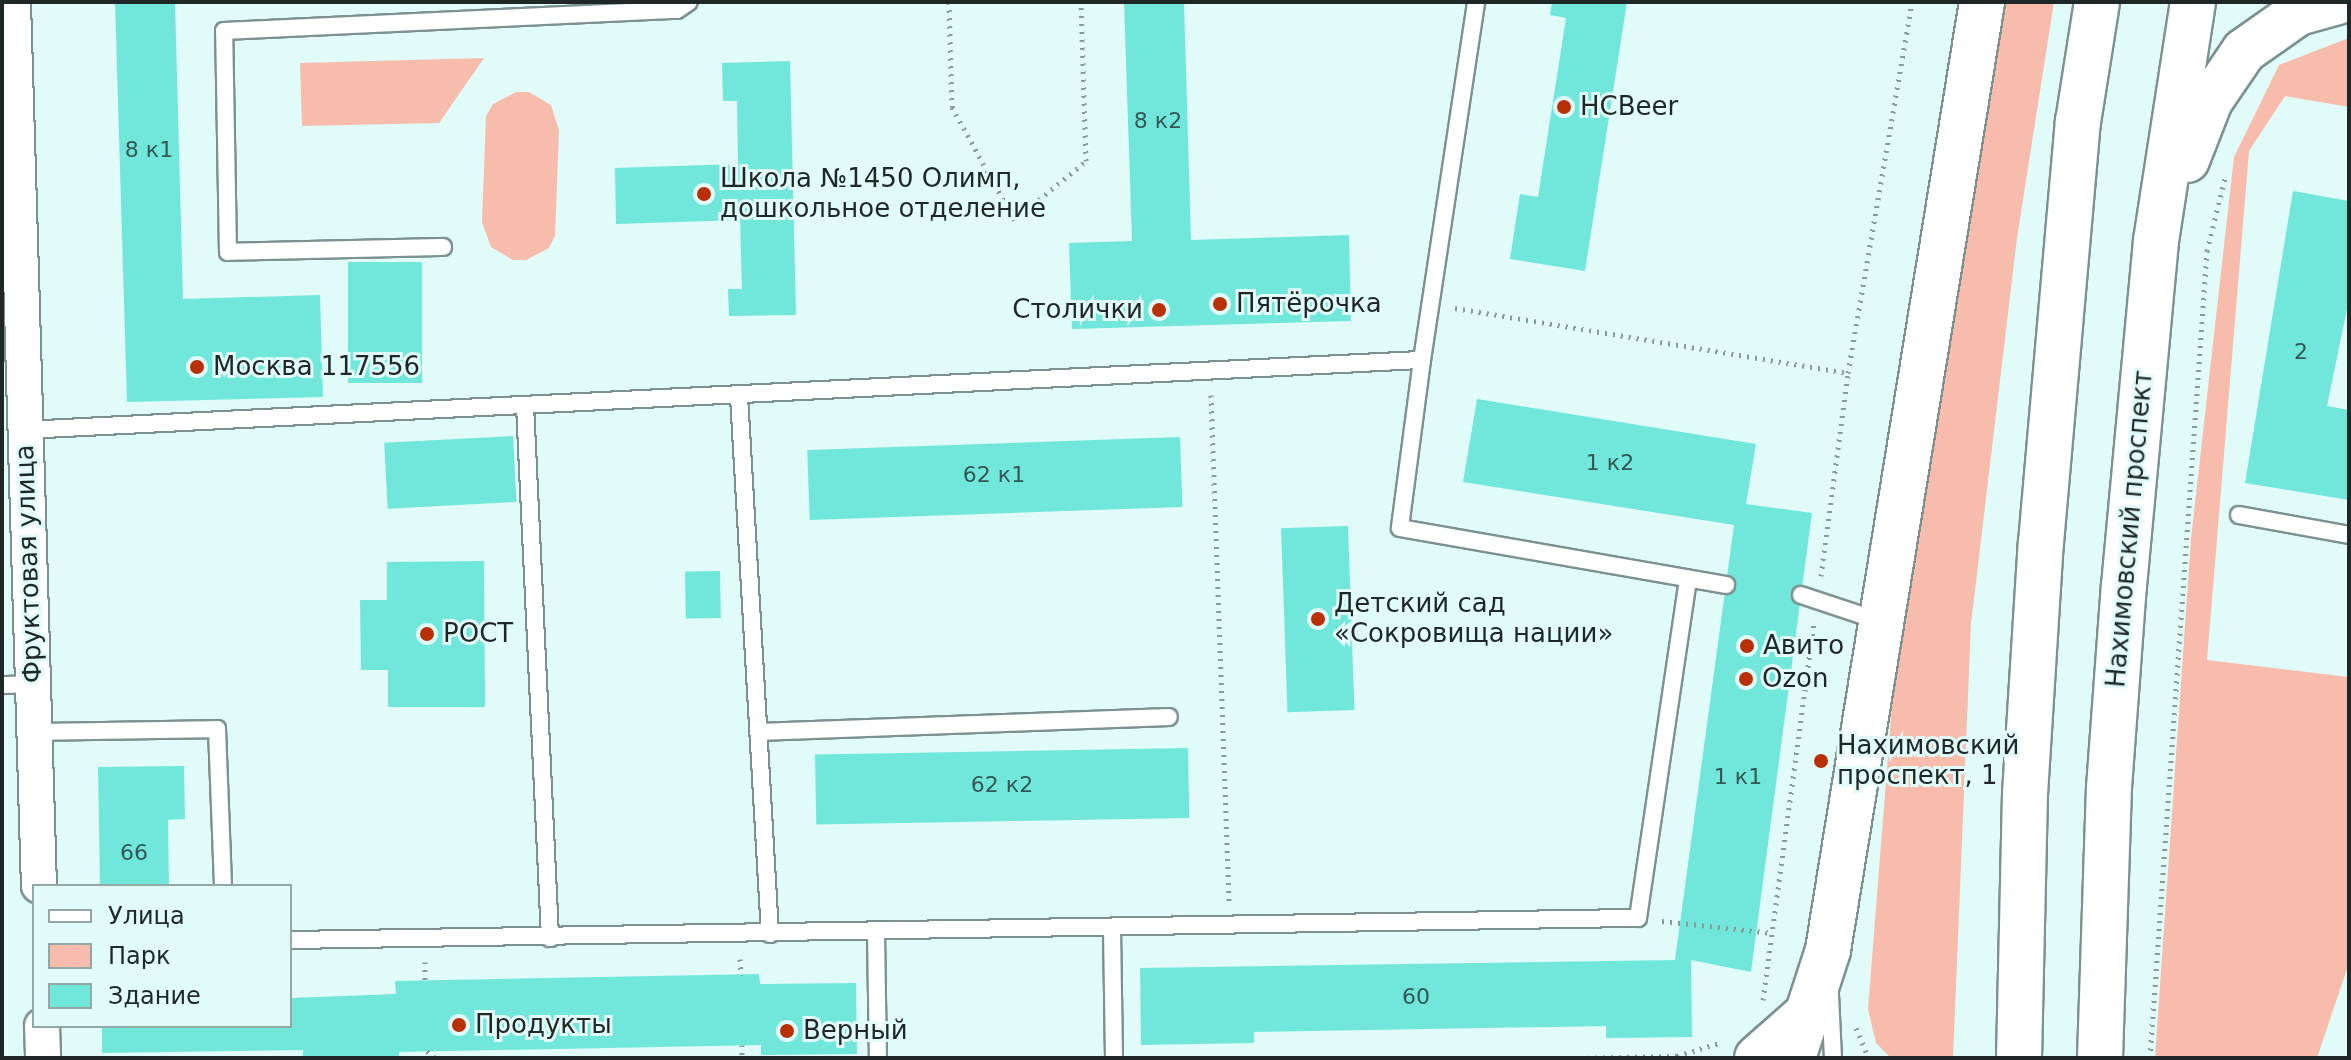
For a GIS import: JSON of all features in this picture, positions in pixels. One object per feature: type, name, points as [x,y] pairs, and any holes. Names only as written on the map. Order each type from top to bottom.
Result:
[{"type":"main road","points":[[1793,1058],[1828,950],[1982,2]]},
{"type":"main road","points":[[2019,1058],[2025,794],[2041,543],[2078,122],[2097,2]]},
{"type":"main road","name":"Нахимовский проспект","points":[[2100,1058],[2109,788],[2156,241],[2193,2]]},
{"type":"main road","points":[[2156,241],[2210,101],[2244,51],[2298,13],[2338,2]]},
{"type":"main road","points":[[1757,1058],[1808,1013]]},
{"type":"street","name":"Фруктовая улица","points":[[13,2],[8,123],[24,430],[18,684],[34,732],[39,884]]},
{"type":"street","points":[[42,1028],[43,1058]]},
{"type":"lane","points":[[443,247],[228,252],[224,31],[677,10],[689,2]]},
{"type":"lane","points":[[1476,2],[1400,528],[1726,585]]},
{"type":"lane","points":[[24,430],[1422,360]]},
{"type":"lane","points":[[739,396],[770,934]]},
{"type":"lane","points":[[525,405],[550,938]]},
{"type":"lane","points":[[2239,515],[2349,535]]},
{"type":"lane","points":[[292,940],[876,933],[1638,918],[1688,579]]},
{"type":"lane","points":[[1801,595],[1883,623]]},
{"type":"lane","points":[[759,732],[1169,717]]},
{"type":"lane","points":[[34,732],[217,729],[223,884]]},
{"type":"lane","points":[[1112,929],[1114,1058]]},
{"type":"lane","points":[[876,933],[878,1058]]},
{"type":"lane","points":[[1828,950],[1833,1058]]},
{"type":"path","points":[[949,2],[952,107],[1014,220],[1086,161],[1081,2]]},
{"type":"path","points":[[1761,1013],[1848,373],[1912,2]]},
{"type":"path","points":[[2150,1058],[2206,267],[2228,163]]},
{"type":"path","points":[[1430,304],[1848,373]]},
{"type":"path","points":[[1210,370],[1230,927]]},
{"type":"path","points":[[1638,918],[1772,933]]},
{"type":"path","points":[[742,1045],[742,1058]]},
{"type":"path","points":[[427,1051],[435,1058]]},
{"type":"green space","points":[[2003,2],[2054,2],[2017,238],[1971,624],[1953,1058],[1891,1058],[1876,1043],[1868,1009],[1894,680]]},
{"type":"green space","points":[[2349,38],[2349,107],[2285,96],[2249,151],[2207,660],[2349,677],[2349,963],[2317,1058],[2155,1058],[2191,539],[2234,157],[2279,65]]},
{"type":"green space","points":[[484,58],[439,123],[302,126],[300,63]]},
{"type":"green space","points":[[516,92],[529,92],[551,105],[559,130],[555,236],[549,248],[526,260],[513,260],[491,247],[482,222],[486,116],[493,104]]},
{"type":"building","points":[[115,2],[175,2],[183,299],[320,295],[323,397],[127,402]]},
{"type":"building","points":[[1124,2],[1184,2],[1191,240],[1349,235],[1351,321],[1072,329],[1069,243],[1132,241]]},
{"type":"building","points":[[1552,2],[1627,2],[1585,271],[1510,259],[1520,194],[1538,197],[1566,18],[1550,15]]},
{"type":"building","name":"Школа №1450 Олимп, дошкольное отделение","points":[[790,61],[796,315],[729,316],[728,289],[742,289],[740,220],[616,224],[615,168],[738,164],[737,101],[723,101],[722,63]]},
{"type":"building","points":[[2293,191],[2349,201],[2349,299],[2327,406],[2349,410],[2349,500],[2245,483]]},
{"type":"building","points":[[348,262],[422,262],[422,383],[348,383]]},
{"type":"building","points":[[1477,399],[1756,444],[1746,504],[1812,513],[1751,972],[1691,960],[1692,1037],[1606,1038],[1606,1026],[1254,1032],[1254,1043],[1141,1045],[1140,968],[1675,960],[1734,525],[1463,482]]},
{"type":"building","points":[[513,436],[516,502],[388,509],[384,443]]},
{"type":"building","points":[[1180,437],[1182,507],[810,520],[807,450]]},
{"type":"building","name":"Детский сад «Сокровища нации»","points":[[1348,526],[1354,710],[1287,712],[1281,528]]},
{"type":"building","points":[[484,561],[485,707],[388,707],[388,670],[361,670],[360,600],[387,600],[387,562]]},
{"type":"building","points":[[720,571],[721,618],[686,619],[685,572]]},
{"type":"building","points":[[1188,748],[1189,818],[816,824],[815,755]]},
{"type":"building","points":[[184,766],[185,819],[168,820],[169,884],[100,884],[98,767]]},
{"type":"building","points":[[759,974],[760,984],[856,983],[857,1054],[761,1055],[761,1045],[399,1052],[399,1058],[303,1058],[303,1050],[102,1053],[102,1028],[292,1028],[292,998],[396,994],[395,981]]},
{"type":"place","name":"HCBeer","points":[[1564,107]]},
{"type":"place","name":"Школа №1450 Олимп, дошкольное отделение","points":[[704,194]]},
{"type":"place","name":"Пятёрочка","points":[[1220,304]]},
{"type":"place","name":"Столички","points":[[1159,310]]},
{"type":"place","name":"Москва 117556","points":[[197,367]]},
{"type":"place","name":"Детский сад «Сокровища нации»","points":[[1318,619]]},
{"type":"place","name":"РОСТ","points":[[427,634]]},
{"type":"place","name":"Авито","points":[[1747,646]]},
{"type":"place","name":"Ozon","points":[[1746,679]]},
{"type":"place","name":"Нахимовский проспект, 1","points":[[1821,761]]},
{"type":"place","name":"Продукты","points":[[459,1025]]},
{"type":"place","name":"Верный","points":[[787,1031]]}]
